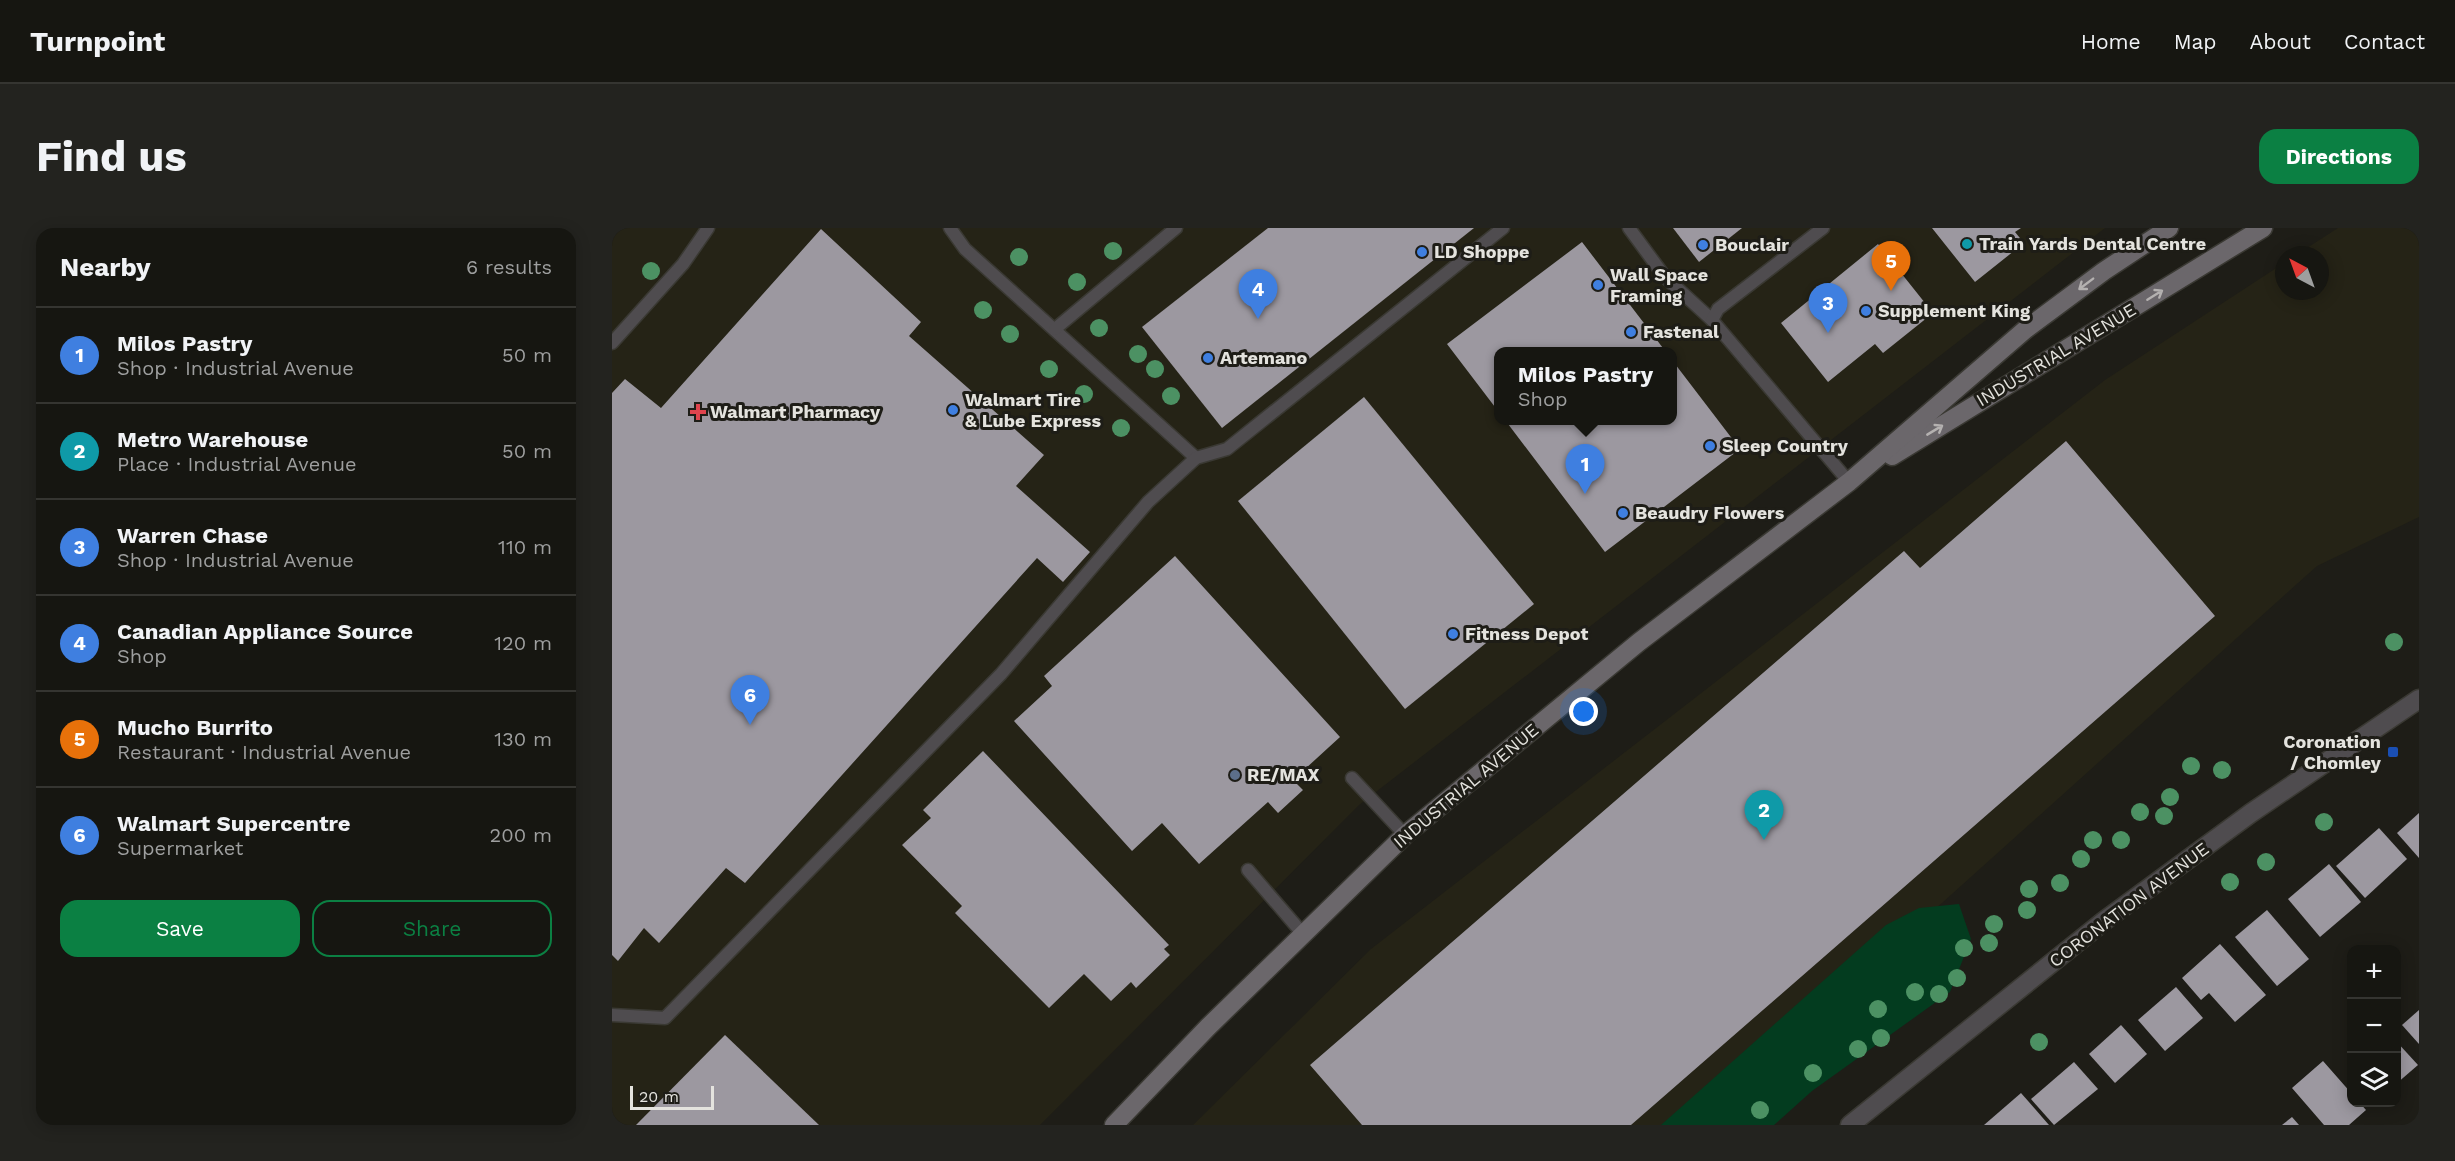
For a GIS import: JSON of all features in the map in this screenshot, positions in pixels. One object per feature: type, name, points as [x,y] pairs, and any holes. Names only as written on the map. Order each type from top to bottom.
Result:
[{"type":"main road","name":"INDUSTRIAL AVENUE","points":[[1114,1125],[1208,1027],[1405,835],[1639,642],[1849,482],[2026,329],[2104,271],[2169,228]]},
{"type":"main road","name":"INDUSTRIAL AVENUE","points":[[1849,482],[2263,228]]},
{"type":"street","name":"CORONATION AVENUE","points":[[1850,1125],[2104,921],[2251,813],[2419,699]]},
{"type":"lane","points":[[612,344],[683,264],[708,228]]},
{"type":"lane","points":[[950,228],[965,249],[1196,458]]},
{"type":"lane","points":[[1055,329],[1176,228]]},
{"type":"lane","points":[[612,1015],[665,1018],[1001,674],[1148,502],[1196,458],[1227,449],[1503,228]]},
{"type":"lane","points":[[1629,228],[1665,278],[1712,320],[1849,482]]},
{"type":"lane","points":[[1712,320],[1718,309],[1823,228]]},
{"type":"lane","points":[[1352,778],[1405,835]]},
{"type":"lane","points":[[1248,870],[1303,934]]},
{"type":"shaded area","points":[[612,228],[2105,228],[1359,805],[1040,1125],[612,1125]]},
{"type":"shaded area","points":[[2338,228],[2419,228],[2419,517],[2317,566],[1695,1125],[1193,1125],[1371,949],[2105,380],[2275,269],[2275,300],[2329,300],[2329,246],[2310,246]]},
{"type":"green space","points":[[1959,904],[1971,939],[1950,992],[1812,1091],[1774,1125],[1661,1125],[1886,925],[1919,908]]},
{"type":"building","points":[[1268,228],[1474,228],[1222,428],[1142,327]]},
{"type":"building","name":"Bouclair","points":[[1673,228],[1742,228],[1699,262]]},
{"type":"building","name":"Train Yards Dental Centre","points":[[1932,228],[2021,228],[2015,232],[2024,243],[1975,282]]},
{"type":"building","points":[[821,229],[921,322],[909,336],[1044,455],[1016,486],[1090,552],[1063,582],[1037,558],[745,883],[726,868],[659,943],[644,928],[618,961],[612,955],[612,393],[625,379],[661,408]]},
{"type":"building","points":[[1582,242],[1662,347],[1494,347],[1494,406],[1447,344]]},
{"type":"building","points":[[1878,244],[1933,313],[1883,353],[1875,344],[1828,382],[1781,323]]},
{"type":"building","points":[[1677,367],[1740,449],[1605,552],[1509,425],[1677,425]]},
{"type":"building","points":[[1364,397],[1534,604],[1405,709],[1238,501]]},
{"type":"building","points":[[2066,441],[2215,616],[1631,1125],[1362,1125],[1310,1065],[1904,551],[1920,568]]},
{"type":"building","points":[[1175,556],[1340,737],[1293,780],[1303,790],[1278,813],[1268,802],[1199,864],[1162,823],[1132,851],[1014,721],[1052,686],[1044,676]]},
{"type":"building","points":[[983,751],[1169,945],[1164,949],[1170,955],[1136,988],[1131,982],[1111,1001],[1084,974],[1049,1008],[955,913],[962,906],[902,845],[931,818],[923,810]]},
{"type":"building","points":[[2419,813],[2419,858],[2397,833]]},
{"type":"building","points":[[2379,828],[2407,859],[2365,898],[2336,866]]},
{"type":"building","points":[[2329,864],[2361,902],[2320,937],[2288,899]]},
{"type":"building","points":[[2267,910],[2309,959],[2277,986],[2235,937]]},
{"type":"building","points":[[2220,944],[2266,995],[2235,1022],[2209,993],[2201,1000],[2182,978]]},
{"type":"building","points":[[2176,987],[2203,1018],[2165,1051],[2138,1020]]},
{"type":"building","points":[[2419,1010],[2419,1044],[2402,1025]]},
{"type":"building","points":[[2121,1025],[2147,1054],[2115,1083],[2089,1054]]},
{"type":"building","points":[[725,1035],[819,1125],[636,1125]]},
{"type":"building","points":[[2401,1046],[2418,1065],[2401,1080]]},
{"type":"building","points":[[2323,1061],[2347,1088],[2347,1107],[2363,1107],[2366,1110],[2349,1125],[2324,1125],[2292,1088]]},
{"type":"building","points":[[2074,1062],[2098,1089],[2054,1125],[2031,1099]]},
{"type":"building","points":[[2021,1093],[2049,1125],[1984,1125]]},
{"type":"building","points":[[2292,1117],[2299,1125],[2282,1125]]},
{"type":"place","name":"Train Yards Dental Centre","points":[[1967,244]]},
{"type":"place","name":"Bouclair","points":[[1703,245]]},
{"type":"place","name":"LD Shoppe","points":[[1422,252]]},
{"type":"place","name":"Wall Space Framing","points":[[1598,285]]},
{"type":"place","name":"Mucho Burrito","points":[[1891,291]]},
{"type":"place","name":"Supplement King","points":[[1866,311]]},
{"type":"place","name":"Canadian Appliance Source","points":[[1258,319]]},
{"type":"place","name":"Fastenal","points":[[1631,332]]},
{"type":"place","name":"Warren Chase","points":[[1828,333]]},
{"type":"place","name":"Artemano","points":[[1208,358]]},
{"type":"place","name":"Walmart Tire & Lube Express","points":[[953,410]]},
{"type":"place","name":"Walmart Pharmacy","points":[[698,412]]},
{"type":"place","name":"Sleep Country","points":[[1710,446]]},
{"type":"place","name":"Milos Pastry","points":[[1585,494]]},
{"type":"place","name":"Beaudry Flowers","points":[[1623,513]]},
{"type":"place","name":"Fitness Depot","points":[[1453,634]]},
{"type":"place","name":"Walmart Supercentre","points":[[750,725]]},
{"type":"place","name":"Coronation / Chomley","points":[[2393,752]]},
{"type":"place","name":"RE/MAX","points":[[1235,775]]},
{"type":"place","name":"Metro Warehouse","points":[[1764,840]]}]
